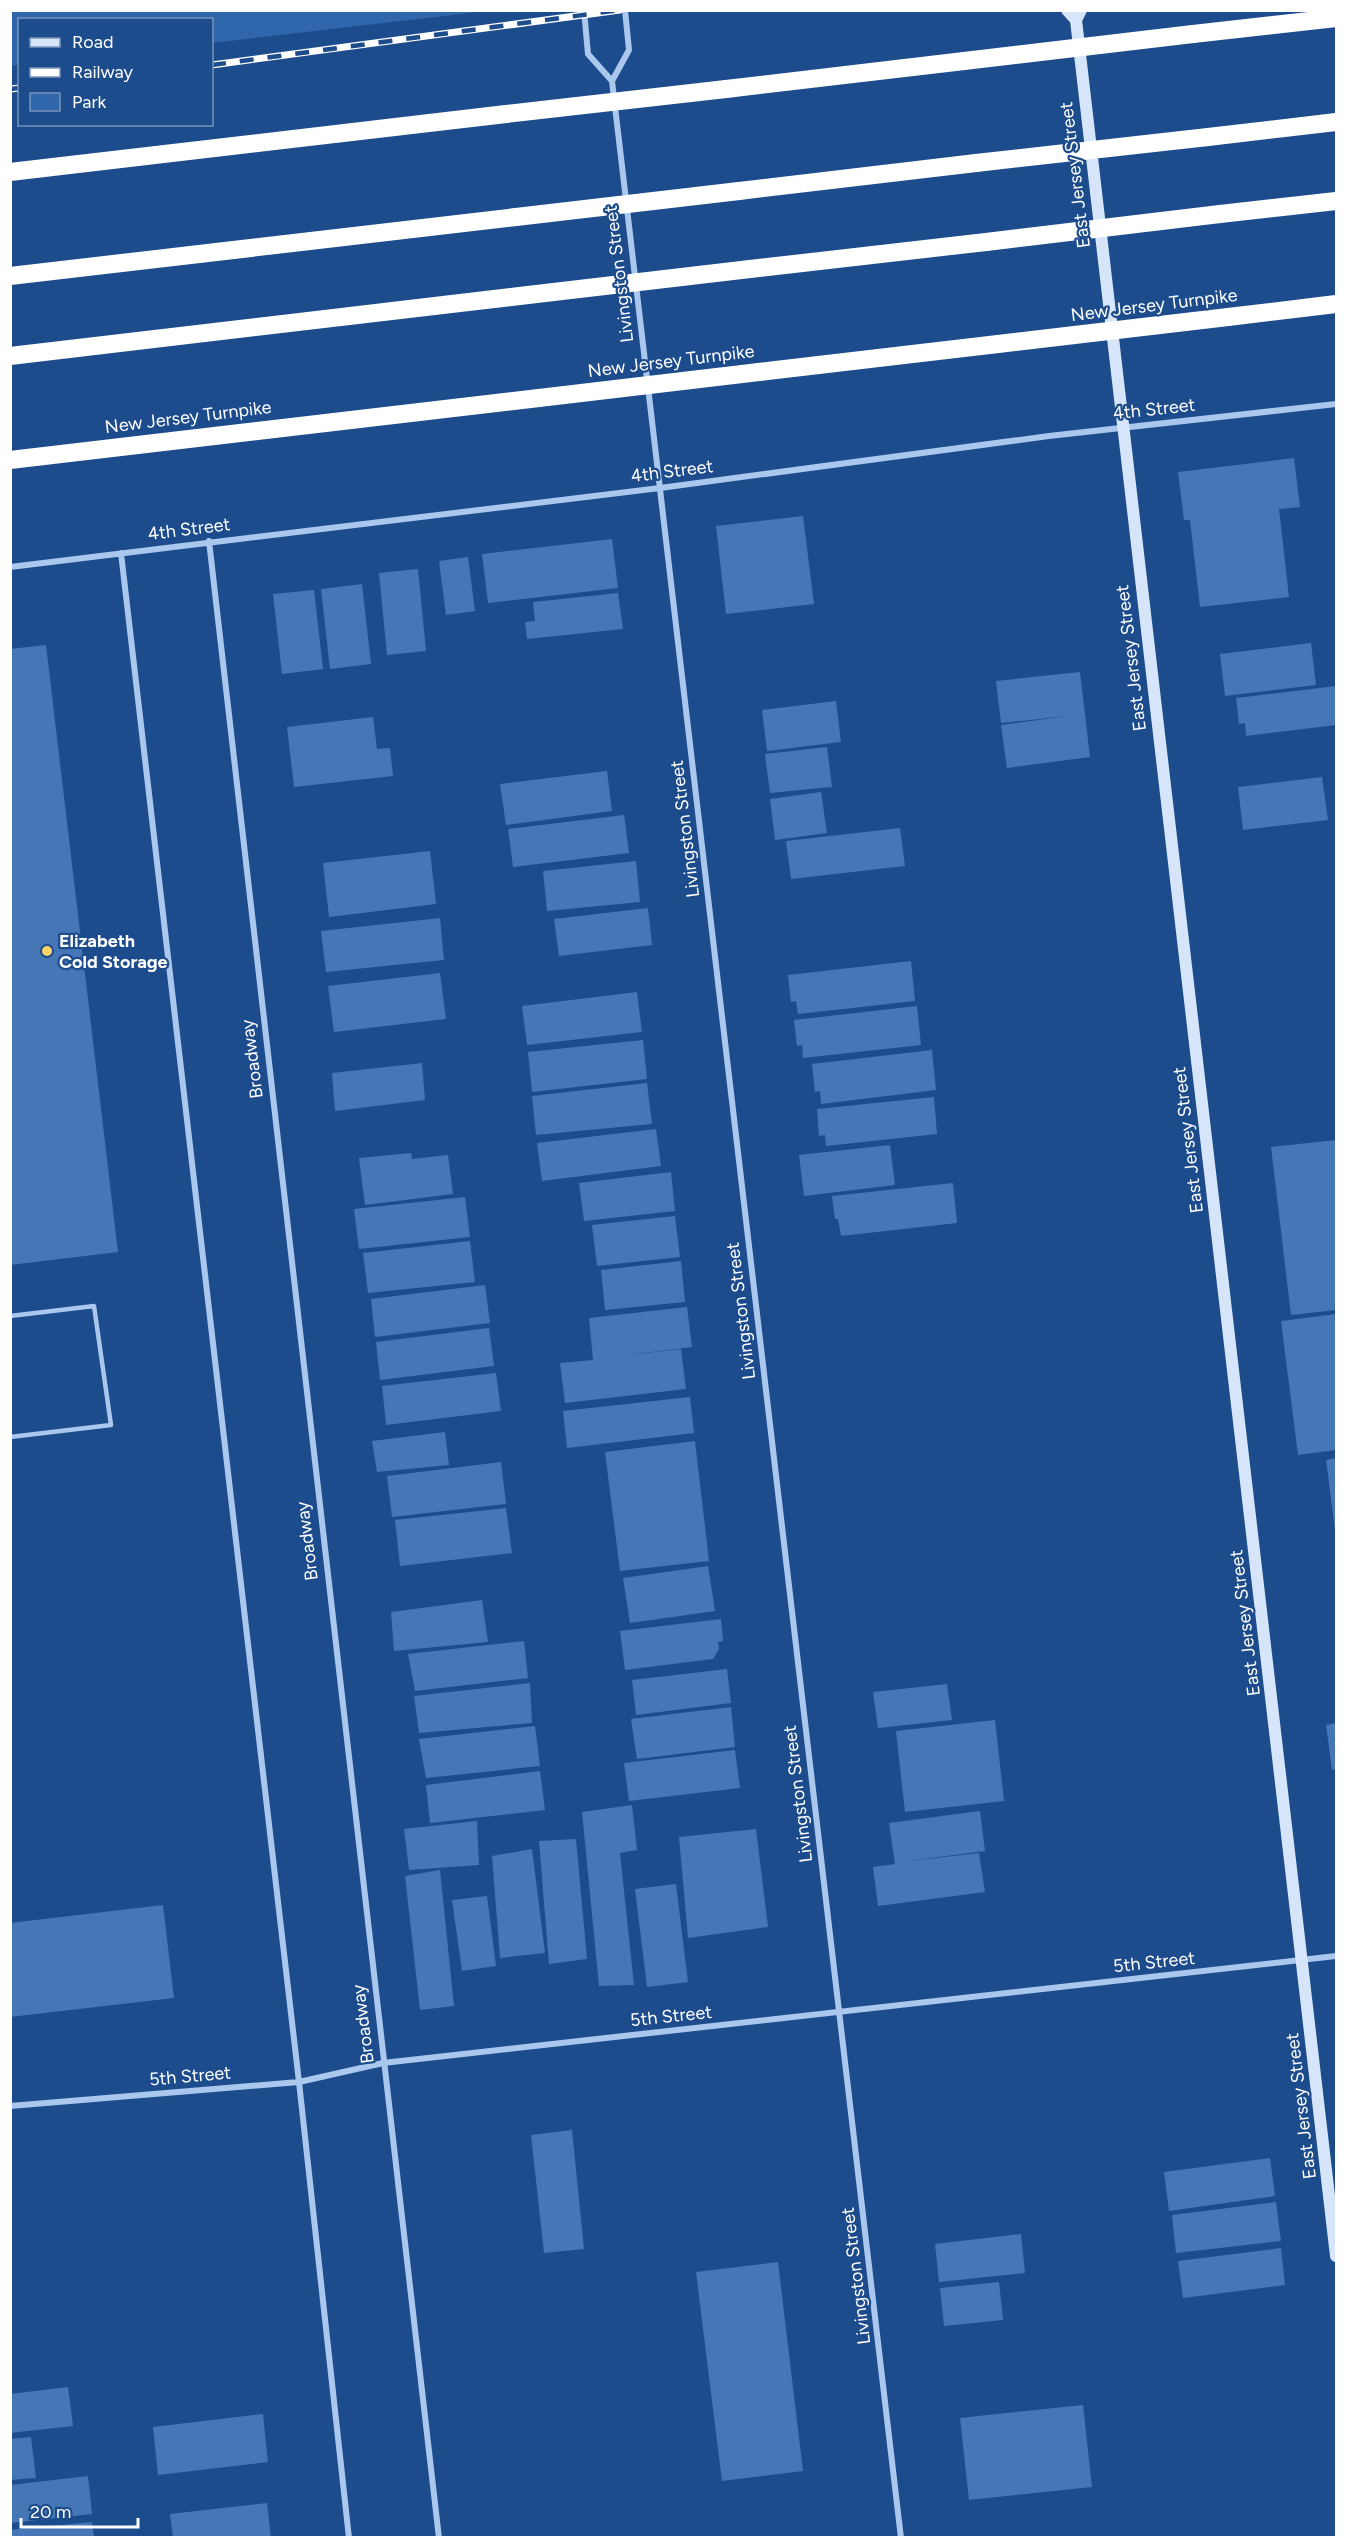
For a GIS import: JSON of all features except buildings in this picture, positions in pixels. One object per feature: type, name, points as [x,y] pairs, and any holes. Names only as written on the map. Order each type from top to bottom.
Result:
[{"type":"highway","points":[[17,171],[1336,18]]},
{"type":"highway","points":[[10,276],[1336,122]]},
{"type":"highway","points":[[10,356],[1336,201]]},
{"type":"highway","name":"New Jersey Turnpike","points":[[10,460],[1336,304]]},
{"type":"street","points":[[584,10],[588,54],[612,81],[629,50],[625,10]]},
{"type":"street","name":"East Jersey Street","points":[[1074,14],[1336,2256]]},
{"type":"street","name":"Livingston Street","points":[[612,81],[901,2538]]},
{"type":"street","name":"4th Street","points":[[10,567],[209,541],[660,488],[1122,428],[1336,404]]},
{"type":"street","name":"Broadway","points":[[209,541],[382,2063],[439,2538]]},
{"type":"street","points":[[121,553],[299,2082],[349,2538]]},
{"type":"street","name":"5th Street","points":[[10,2106],[299,2082],[382,2063],[1336,1956]]},
{"type":"lane","points":[[10,1316],[94,1306],[111,1425],[10,1437]]},
{"type":"green space","points":[[11,10],[487,11],[213,43],[213,18],[18,18],[18,65],[11,66]]},
{"type":"railway","points":[[213,65],[620,10]]},
{"type":"railway","points":[[10,89],[18,88]]},
{"type":"place","name":"Elizabeth Cold Storage","points":[[47,951]]}]
